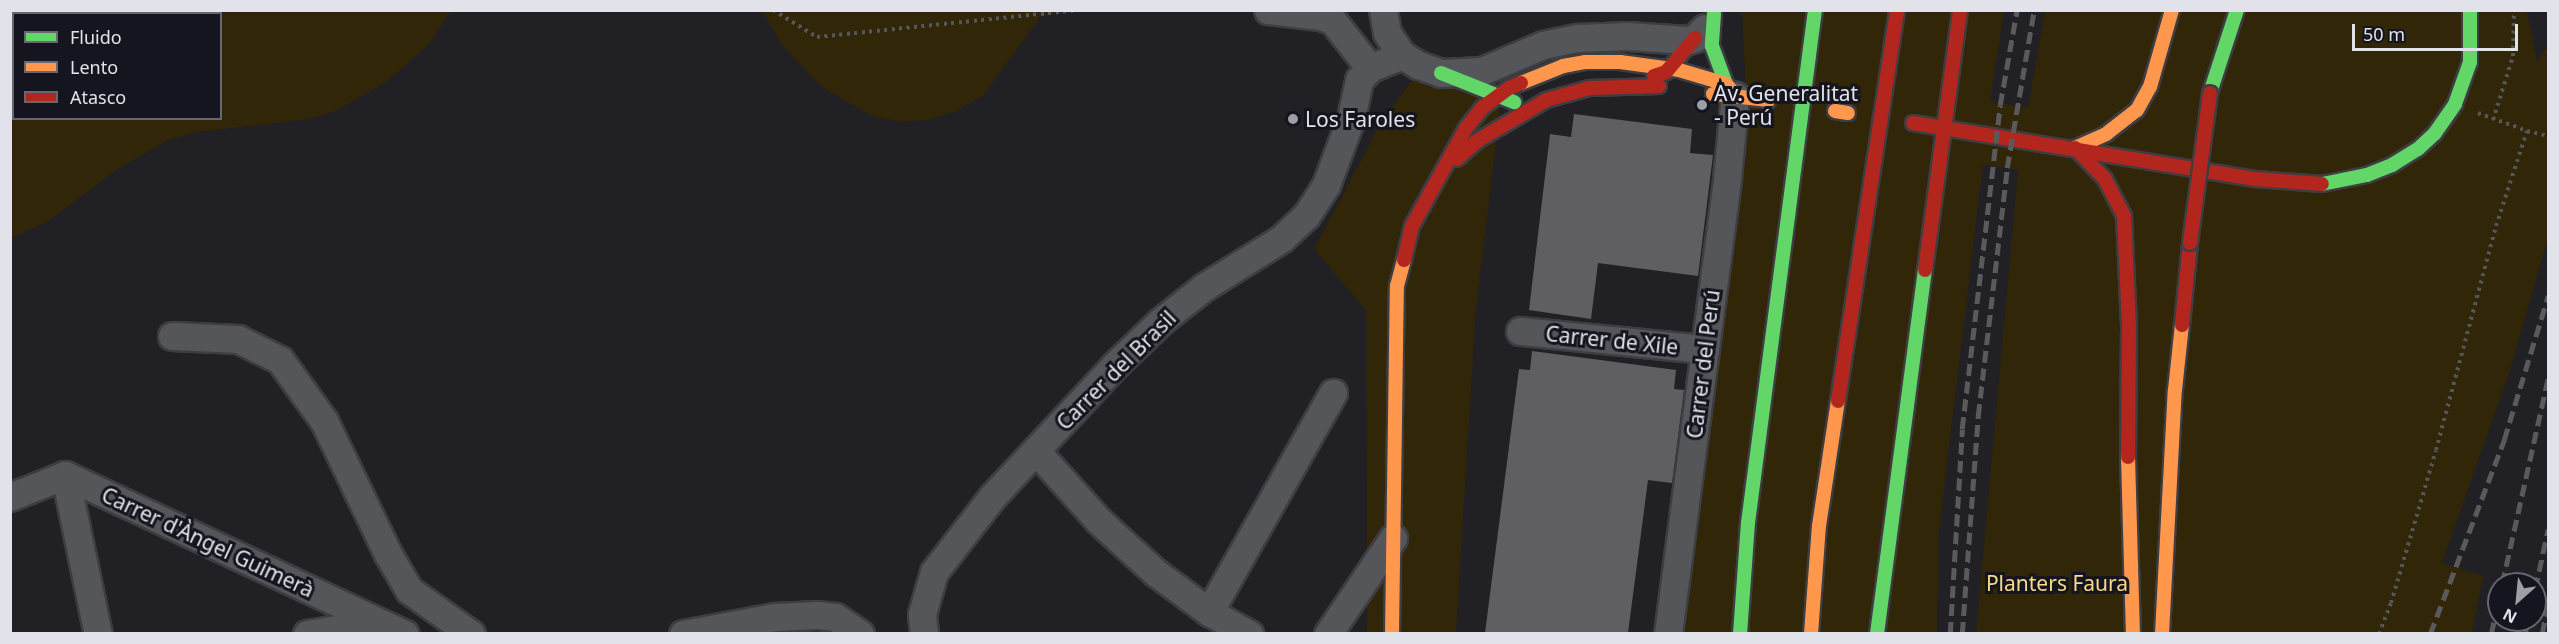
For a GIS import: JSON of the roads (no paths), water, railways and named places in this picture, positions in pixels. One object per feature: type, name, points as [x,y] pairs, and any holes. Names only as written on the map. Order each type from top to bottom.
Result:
[{"type":"main road","points":[[1740,633],[1748,523],[1815,10]]},
{"type":"main road","points":[[1811,633],[1819,526],[1897,10]]},
{"type":"main road","points":[[1877,633],[1960,10]]},
{"type":"main road","points":[[2075,148],[2106,134],[2137,110],[2150,87],[2172,10]]},
{"type":"main road","points":[[2162,633],[2175,390],[2190,243],[2222,10]]},
{"type":"main road","points":[[2210,93],[2237,10]]},
{"type":"main road","points":[[1913,123],[2293,183],[2329,184],[2367,176],[2392,165],[2418,149],[2435,133],[2455,104],[2470,62],[2472,32],[2470,10]]},
{"type":"main road","points":[[1714,12],[1712,46],[1730,89]]},
{"type":"main road","points":[[1590,88],[1599,80],[1659,76],[1670,68],[1695,38]]},
{"type":"main road","points":[[1392,633],[1397,286],[1412,226],[1466,128],[1483,107],[1496,96],[1527,79],[1563,66],[1620,62],[1670,68],[1769,100]]},
{"type":"main road","points":[[1446,82],[1534,106]]},
{"type":"main road","points":[[1440,174],[1477,141],[1534,106],[1590,88],[1623,85],[1674,88]]},
{"type":"main road","points":[[1703,93],[1730,89]]},
{"type":"main road","points":[[1462,112],[1466,128]]},
{"type":"main road","points":[[2075,148],[2105,179],[2124,216],[2128,325],[2128,524],[2133,633]]},
{"type":"street","points":[[1268,10],[1320,16],[1333,21],[1370,68],[1402,55]]},
{"type":"street","points":[[1383,10],[1387,33],[1402,55],[1446,82],[1482,71],[1543,45],[1577,38],[1627,36],[1695,38],[1714,12]]},
{"type":"street","name":"Carrer del Brasil","points":[[924,633],[922,614],[934,572],[992,497],[1116,364],[1161,321],[1204,287],[1281,238],[1306,216],[1326,184],[1351,118],[1359,80],[1370,68]]},
{"type":"street","name":"Carrer del Perú","points":[[1668,633],[1705,349],[1730,89]]},
{"type":"street","name":"Carrer de Xile","points":[[1520,331],[1705,349]]},
{"type":"street","points":[[172,336],[238,339],[280,360],[324,421],[388,554],[409,590],[471,633]]},
{"type":"street","points":[[1209,612],[1333,393]]},
{"type":"street","points":[[1036,451],[1099,521],[1155,572],[1209,612],[1249,633]]},
{"type":"street","points":[[10,497],[65,475],[98,633]]},
{"type":"street","name":"Carrer d'Àngel Guimerà","points":[[65,475],[377,622],[405,633]]},
{"type":"street","points":[[1328,633],[1393,538]]},
{"type":"street","points":[[683,633],[775,617],[816,624],[835,617],[860,633]]},
{"type":"street","points":[[307,633],[377,622]]},
{"type":"railway","points":[[1950,634],[1962,429],[2000,105],[2017,10]]},
{"type":"railway","points":[[1962,634],[1978,416],[2007,168],[2034,10]]},
{"type":"railway","points":[[2430,634],[2504,440],[2548,296]]},
{"type":"railway","points":[[2505,572],[2548,379]]},
{"type":"railway","points":[[2539,572],[2548,529]]},
{"type":"railway","points":[[2542,634],[2548,602]]},
{"type":"place","name":"Av. Generalitat - Perú","points":[[1702,105]]},
{"type":"place","name":"Los Faroles","points":[[1293,119]]},
{"type":"park label","name":"Planters Faura","points":[[2057,583]]}]
